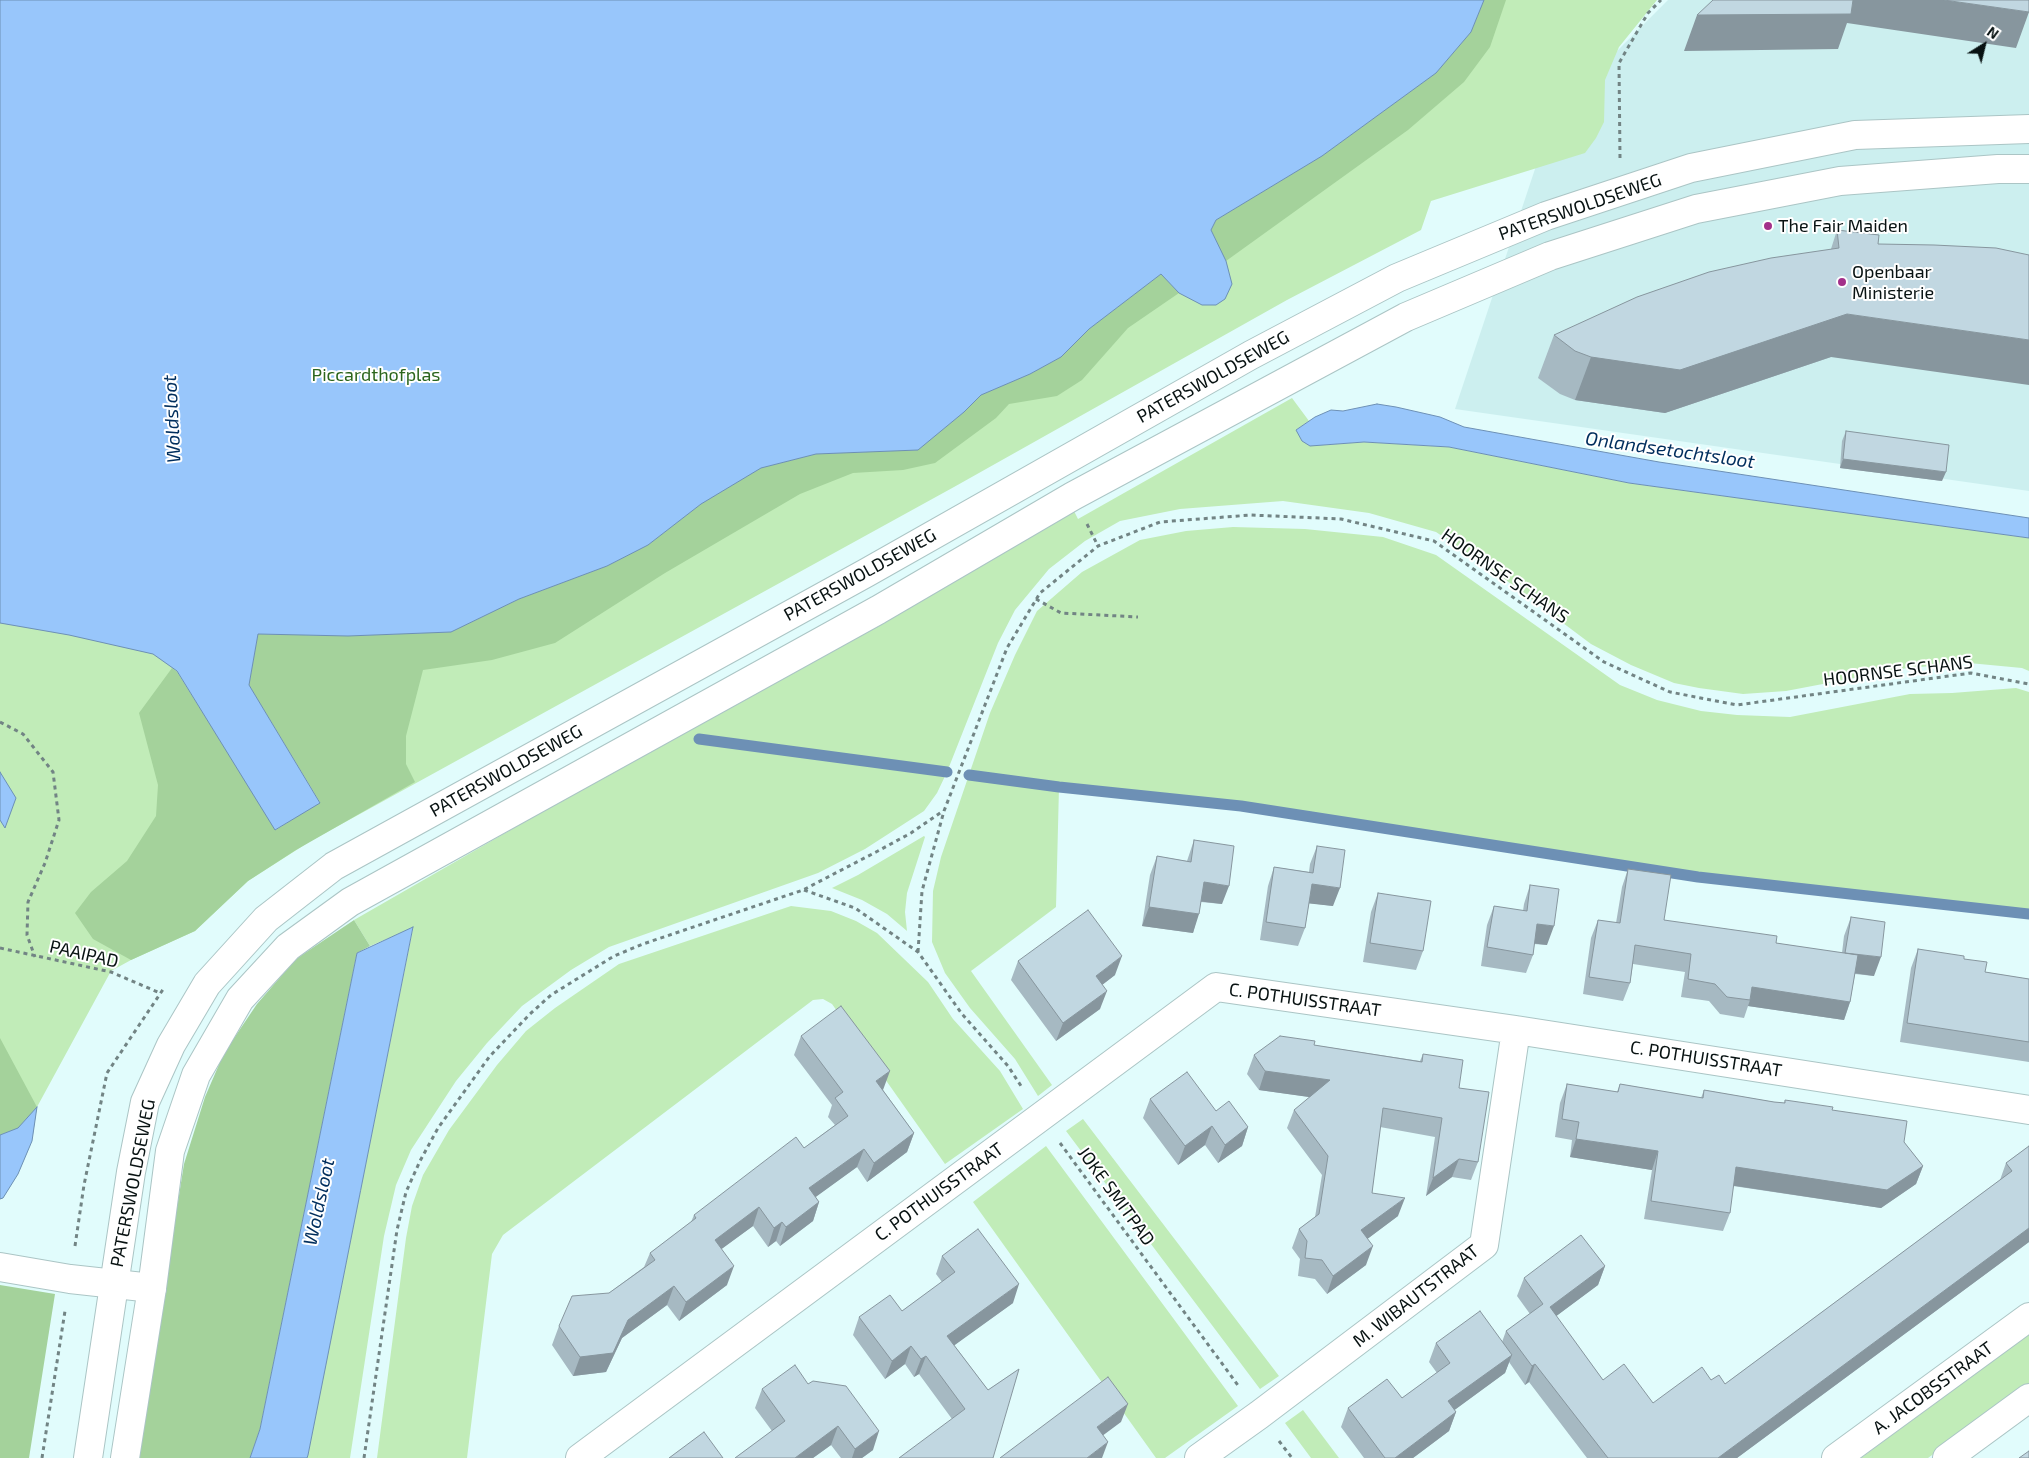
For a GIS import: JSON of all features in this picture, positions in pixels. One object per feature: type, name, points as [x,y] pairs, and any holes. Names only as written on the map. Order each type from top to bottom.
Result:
[{"type":"main road","name":"PATERSWOLDSEWEG","points":[[88,1458],[131,1172],[145,1102],[170,1045],[208,984],[260,926],[334,866],[858,578],[1251,355],[1397,278],[1546,216],[1691,168],[1855,135],[2029,129]]},
{"type":"main road","name":"PATERSWOLDSEWEG","points":[[125,1458],[152,1288],[170,1151],[196,1075],[240,999],[288,947],[350,902],[878,610],[1073,496],[1406,317],[1550,256],[1696,209],[1840,181],[1998,169],[2029,169]]},
{"type":"main road","name":"C. POTHUISSTRAAT","points":[[580,1458],[1216,987],[1516,1030],[2029,1110]]},
{"type":"main road","name":"M. WIBAUTSTRAAT","points":[[1199,1458],[1484,1245],[1516,1030]]},
{"type":"main road","points":[[0,1267],[152,1288]]},
{"type":"main road","name":"A. JACOBSSTRAAT","points":[[1836,1458],[2029,1317]]},
{"type":"main road","points":[[1947,1458],[2029,1398]]},
{"type":"path","points":[[1620,163],[1619,63],[1648,13],[1661,0]]},
{"type":"path","name":"HOORNSE SCHANS","points":[[918,952],[922,891],[944,811],[1007,648],[1040,593],[1098,546],[1160,522],[1251,515],[1341,519],[1434,541],[1604,662],[1670,692],[1737,705],[1971,672],[2029,684]]},
{"type":"path","points":[[1036,600],[1061,613],[1138,617]]},
{"type":"path","points":[[0,722],[23,734],[53,772],[58,820],[45,863],[28,902],[27,935],[35,956]]},
{"type":"path","points":[[364,1458],[397,1230],[406,1192],[438,1128],[490,1056],[530,1014],[552,995],[614,956],[643,944],[803,890],[911,833],[944,811]]},
{"type":"path","name":"JOKE SMITPAD","points":[[803,890],[855,908],[918,952],[962,1014],[1008,1066],[1041,1117],[1292,1458]]},
{"type":"path","name":"PAAIPAD","points":[[0,948],[111,972],[160,993]]},
{"type":"shaded area","points":[[1668,0],[2029,0],[2029,491],[1455,409],[1553,115]]},
{"type":"green space","name":"Piccardthofplas","points":[[0,0],[1657,0],[1619,47],[1605,80],[1604,122],[1596,138],[1585,153],[1431,201],[1421,230],[1287,300],[954,487],[309,842],[248,881],[195,931],[111,971],[37,1107],[32,1141],[18,1174],[3,1198],[0,1199]]},
{"type":"green space","points":[[1484,0],[1506,0],[1490,47],[1464,82],[1408,130],[1226,261],[1211,230],[1216,220],[1322,156],[1436,73],[1471,32]]},
{"type":"green space","points":[[1161,274],[1179,293],[1128,328],[1082,380],[1057,396],[1009,404],[996,418],[935,463],[903,470],[853,473],[800,494],[665,573],[555,643],[492,660],[423,670],[406,736],[406,764],[415,782],[296,850],[248,881],[195,931],[131,960],[93,939],[75,913],[91,892],[127,861],[156,816],[158,785],[139,713],[172,668],[177,672],[276,830],[320,802],[249,685],[258,634],[348,636],[451,632],[519,599],[607,566],[648,545],[701,504],[761,468],[816,454],[918,450],[964,412],[981,395],[1030,374],[1061,357],[1089,329]]},
{"type":"green space","points":[[1292,398],[1309,421],[1296,430],[1323,445],[1364,442],[1449,447],[1629,483],[2029,538],[2029,671],[2022,668],[1969,663],[1907,668],[1786,691],[1743,694],[1699,688],[1674,683],[1631,665],[1591,644],[1491,569],[1436,532],[1369,513],[1283,501],[1180,509],[1120,521],[1085,541],[1049,569],[1015,610],[998,643],[947,772],[937,793],[924,811],[865,849],[818,873],[609,947],[571,970],[522,1006],[487,1043],[456,1081],[411,1150],[396,1185],[384,1236],[350,1458],[307,1458],[413,928],[370,946],[354,920],[1072,507],[1078,519]]},
{"type":"green space","points":[[1233,527],[1305,529],[1383,537],[1436,555],[1620,685],[1657,700],[1701,711],[1737,715],[1790,717],[1910,694],[2016,688],[2029,692],[2029,914],[1698,877],[1241,806],[1059,787],[1056,907],[971,971],[1052,1085],[1038,1096],[1015,1059],[970,1008],[945,973],[932,942],[933,891],[941,857],[990,713],[1015,655],[1037,611],[1082,572],[1140,540],[1186,531]]},
{"type":"green space","points":[[924,836],[907,893],[905,912],[907,931],[887,914],[862,900],[832,888],[858,875]]},
{"type":"green space","points":[[791,906],[831,911],[856,921],[877,933],[928,982],[953,1019],[1000,1071],[1023,1109],[945,1164],[832,1004],[823,999],[813,1000],[503,1235],[492,1254],[467,1458],[377,1458],[406,1238],[412,1206],[423,1175],[449,1130],[497,1065],[526,1031],[555,1008],[619,964]]},
{"type":"green space","points":[[354,920],[370,946],[357,953],[260,1429],[250,1458],[137,1458],[184,1164],[205,1097],[224,1053],[257,1004],[296,959]]},
{"type":"green space","points":[[0,1038],[37,1107],[18,1128],[0,1135]]},
{"type":"green space","points":[[1083,1119],[1279,1376],[1260,1389],[1066,1131]]},
{"type":"green space","points":[[1046,1146],[1238,1406],[1165,1458],[1156,1458],[973,1202]]},
{"type":"green space","points":[[0,1285],[55,1294],[29,1458],[0,1458]]},
{"type":"green space","points":[[2029,1334],[2029,1384],[1928,1458],[1861,1458]]},
{"type":"green space","points":[[1303,1410],[1339,1458],[1311,1458],[1285,1423]]},
{"type":"water","name":"Piccardthofplas","points":[[0,0],[1484,0],[1471,32],[1436,73],[1322,156],[1216,220],[1211,230],[1226,261],[1232,284],[1225,299],[1216,305],[1202,305],[1179,293],[1161,274],[1089,329],[1061,357],[1030,374],[981,395],[964,412],[918,450],[816,454],[761,468],[701,504],[648,545],[607,566],[519,599],[451,632],[348,636],[258,634],[249,685],[320,803],[275,830],[177,671],[153,654],[69,635],[0,623]]},
{"type":"water","points":[[1377,404],[1440,417],[1464,427],[1659,462],[2029,518],[2029,538],[1629,483],[1449,447],[1364,442],[1310,446],[1302,441],[1296,430],[1315,417],[1331,410],[1343,411]]},
{"type":"water","points":[[0,772],[16,798],[5,828],[0,820]]},
{"type":"water","name":"Woldsloot","points":[[413,927],[308,1455],[307,1458],[250,1458],[260,1429],[357,953]]},
{"type":"water","points":[[37,1107],[32,1141],[18,1174],[3,1198],[0,1199],[0,1135],[18,1128]]},
{"type":"building","points":[[1713,0],[1853,0],[1851,14],[1697,15]]},
{"type":"building","points":[[1944,0],[2029,0],[2029,12]]},
{"type":"building","points":[[1837,230],[1879,235],[1878,244],[1996,248],[2029,255],[2029,340],[1847,314],[1680,370],[1591,357],[1575,351],[1554,335],[1637,297],[1709,272],[1771,258],[1839,248]]},
{"type":"building","points":[[1846,431],[1949,445],[1946,472],[1843,459]]},
{"type":"building","points":[[1194,840],[1234,846],[1229,886],[1204,882],[1199,914],[1149,907],[1157,856],[1191,862]]},
{"type":"building","points":[[1317,846],[1345,850],[1340,888],[1312,884],[1305,928],[1266,922],[1274,867],[1313,873]]},
{"type":"building","points":[[1628,869],[1671,875],[1664,920],[1777,936],[1776,943],[1858,955],[1850,1002],[1752,987],[1750,1000],[1727,997],[1715,984],[1688,979],[1691,954],[1635,945],[1630,983],[1589,977],[1598,920],[1620,923]]},
{"type":"building","points":[[1530,885],[1559,889],[1554,926],[1537,924],[1533,955],[1487,947],[1494,906],[1527,911]]},
{"type":"building","points":[[1378,893],[1431,901],[1423,951],[1370,943]]},
{"type":"building","points":[[1088,910],[1122,956],[1096,976],[1107,991],[1063,1023],[1018,961]]},
{"type":"building","points":[[1851,917],[1885,922],[1881,957],[1845,953]]},
{"type":"building","points":[[1918,949],[1964,956],[1964,959],[1987,962],[1985,972],[2029,979],[2029,1042],[1907,1023]]},
{"type":"building","points":[[841,1006],[890,1071],[876,1081],[914,1133],[874,1163],[864,1149],[809,1188],[819,1202],[786,1227],[782,1222],[774,1228],[759,1207],[715,1240],[734,1266],[686,1302],[674,1286],[628,1320],[613,1353],[580,1357],[559,1326],[572,1296],[609,1293],[655,1260],[650,1253],[696,1218],[694,1215],[796,1137],[804,1148],[848,1116],[835,1098],[843,1092],[801,1036]]},
{"type":"building","points":[[1280,1036],[1315,1041],[1314,1045],[1422,1062],[1423,1054],[1463,1060],[1459,1088],[1489,1092],[1478,1162],[1459,1159],[1433,1178],[1442,1118],[1383,1108],[1372,1193],[1405,1198],[1361,1230],[1373,1246],[1333,1276],[1322,1260],[1305,1258],[1307,1241],[1299,1229],[1319,1214],[1328,1156],[1294,1110],[1330,1080],[1265,1071],[1254,1055]]},
{"type":"building","points":[[1187,1072],[1216,1111],[1229,1101],[1248,1127],[1225,1145],[1212,1126],[1185,1146],[1150,1099]]},
{"type":"building","points":[[1567,1084],[1618,1092],[1620,1084],[1703,1098],[1704,1090],[1774,1102],[1785,1103],[1785,1100],[1833,1107],[1832,1110],[1907,1121],[1904,1142],[1923,1166],[1887,1190],[1736,1167],[1730,1213],[1651,1201],[1658,1151],[1576,1139],[1579,1122],[1562,1119]]},
{"type":"building","points":[[2029,1146],[2029,1228],[1718,1458],[1608,1458],[1535,1364],[1532,1366],[1506,1331],[1543,1304],[1524,1278],[1581,1235],[1605,1266],[1550,1307],[1603,1380],[1624,1364],[1653,1403],[1702,1367],[1711,1380],[1719,1375],[1725,1384],[2012,1171],[2006,1163]]},
{"type":"building","points":[[978,1229],[1019,1284],[947,1336],[988,1390],[1019,1369],[993,1458],[899,1458],[965,1409],[926,1356],[921,1359],[911,1346],[892,1361],[859,1317],[890,1295],[902,1311],[955,1272],[942,1256]]},
{"type":"building","points":[[1480,1311],[1512,1355],[1448,1401],[1456,1412],[1395,1458],[1385,1458],[1348,1408],[1387,1379],[1402,1398],[1450,1363],[1436,1343]]},
{"type":"building","points":[[795,1365],[808,1384],[813,1381],[846,1386],[879,1431],[855,1449],[838,1426],[795,1458],[735,1458],[785,1421],[762,1389]]},
{"type":"building","points":[[1108,1377],[1128,1404],[1097,1427],[1108,1442],[1087,1458],[1000,1458]]},
{"type":"building","points":[[704,1432],[723,1458],[669,1458]]},
{"type":"building","points":[[2029,1451],[2029,1458],[2019,1458]]},
{"type":"waterway","points":[[699,739],[947,772]]},
{"type":"waterway","points":[[969,775],[1059,787],[1241,806],[1698,877],[2029,914]]},
{"type":"place","name":"The Fair Maiden","points":[[1768,226]]},
{"type":"place","name":"Openbaar Ministerie","points":[[1842,282]]},
{"type":"water label","name":"Onlandsetochtsloot","points":[[1670,450]]}]
